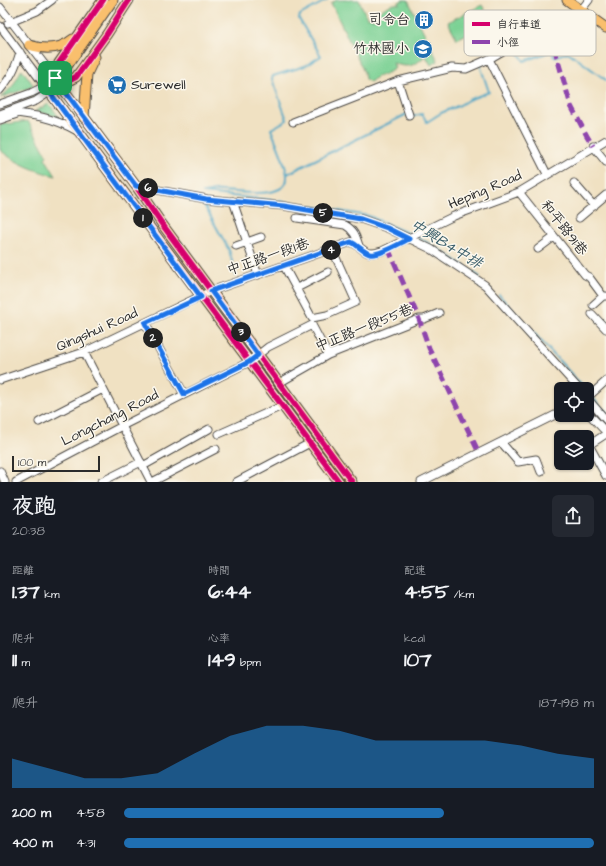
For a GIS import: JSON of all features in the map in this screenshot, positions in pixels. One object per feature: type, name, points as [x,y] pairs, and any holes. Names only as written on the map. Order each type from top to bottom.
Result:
[{"type":"main road","points":[[103,0],[59,62],[58,82],[136,186],[211,291],[352,482]]},
{"type":"main road","points":[[58,82],[113,0]]},
{"type":"main road","points":[[119,0],[80,60],[58,82],[47,89],[339,482]]},
{"type":"main road","points":[[58,82],[76,77],[129,0]]},
{"type":"main road","points":[[567,0],[580,10]]},
{"type":"main road","points":[[596,22],[606,28]]},
{"type":"main road","points":[[29,45],[39,49],[54,48],[64,45],[72,40],[83,29]]},
{"type":"main road","points":[[84,118],[87,74],[107,34]]},
{"type":"street","points":[[47,89],[1,26],[38,11],[52,0]]},
{"type":"street","points":[[580,10],[589,0]]},
{"type":"street","points":[[0,7],[58,82]]},
{"type":"street","points":[[0,90],[11,77],[20,52]]},
{"type":"street","points":[[293,122],[398,81],[452,68],[466,69],[493,56]]},
{"type":"street","points":[[489,58],[547,174]]},
{"type":"street","points":[[398,81],[409,115]]},
{"type":"street","points":[[0,104],[47,89]]},
{"type":"street","points":[[3,113],[36,101],[47,89]]},
{"type":"street","points":[[3,113],[20,113],[42,116],[79,132]]},
{"type":"street","points":[[0,120],[20,113]]},
{"type":"street","name":"Heping Road","points":[[409,239],[454,216],[519,192],[593,146],[606,140]]},
{"type":"street","points":[[593,146],[606,162]]},
{"type":"street","points":[[574,183],[594,206]]},
{"type":"street","points":[[136,186],[206,199],[232,200],[284,206],[361,219],[387,228],[431,249],[485,285],[573,382]]},
{"type":"street","name":"和平路91巷","points":[[519,192],[554,237],[604,296]]},
{"type":"street","points":[[579,218],[606,195]]},
{"type":"street","points":[[232,200],[258,275]]},
{"type":"street","points":[[296,218],[345,225],[351,228],[359,246]]},
{"type":"street","points":[[236,246],[261,236]]},
{"type":"street","points":[[538,249],[554,237]]},
{"type":"street","name":"中正路一段1巷","points":[[201,297],[211,291],[351,242],[371,254],[382,251],[409,239]]},
{"type":"street","points":[[284,266],[312,318],[327,315],[356,302],[332,249]]},
{"type":"street","points":[[297,288],[328,272]]},
{"type":"street","points":[[593,305],[604,296]]},
{"type":"street","name":"Qingshui Road","points":[[0,380],[84,352],[201,297]]},
{"type":"street","name":"中正路一段55巷","points":[[279,383],[328,354],[439,313]]},
{"type":"street","points":[[592,314],[606,329]]},
{"type":"street","points":[[145,323],[184,394]]},
{"type":"street","name":"Longchang Road","points":[[16,482],[184,394],[249,362],[268,347],[312,324],[328,354]]},
{"type":"street","points":[[84,352],[152,482],[216,449]]},
{"type":"street","points":[[594,392],[606,381]]},
{"type":"street","points":[[39,422],[102,389]]},
{"type":"street","points":[[219,434],[282,406]]},
{"type":"street","points":[[594,406],[606,420]]},
{"type":"street","points":[[421,482],[554,416]]},
{"type":"street","points":[[594,420],[606,433],[594,441]]},
{"type":"street","points":[[101,482],[142,464],[209,429]]},
{"type":"street","points":[[501,442],[518,462],[536,459],[541,472]]},
{"type":"street","points":[[236,482],[310,443]]},
{"type":"street","points":[[594,455],[606,476]]},
{"type":"street","points":[[0,471],[5,482]]},
{"type":"green space","points":[[337,0],[359,0],[367,18],[371,17],[373,20],[378,13],[385,8],[393,4],[400,4],[399,2],[403,0],[408,0],[438,61],[431,65],[424,53],[423,58],[413,65],[402,66],[393,63],[395,68],[384,75],[376,77],[370,82],[365,79],[364,72],[331,3]]},
{"type":"green space","points":[[482,5],[485,10],[472,10]]},
{"type":"green space","points":[[464,14],[464,36],[457,39],[448,22]]},
{"type":"green space","points":[[22,69],[34,86],[0,98],[12,87]]},
{"type":"green space","points":[[49,104],[59,117],[35,111]]},
{"type":"green space","points":[[28,121],[47,156],[45,158],[56,176],[26,166],[0,150],[0,125]]},
{"type":"waterway","points":[[204,193],[218,191],[249,193],[271,192],[280,189],[285,184],[287,176],[285,166],[271,129],[287,120],[272,79],[273,76],[305,66],[321,56],[299,19],[300,15],[327,0]]},
{"type":"waterway","points":[[521,56],[524,61],[538,56]]},
{"type":"waterway","points":[[554,56],[557,56]]},
{"type":"waterway","points":[[573,56],[606,80]]},
{"type":"waterway","points":[[411,117],[422,114],[427,122],[441,113],[489,92],[480,65],[482,65]]},
{"type":"waterway","points":[[287,174],[407,114]]},
{"type":"waterway","name":"中興B4中排","points":[[203,193],[272,200],[369,216],[412,235]]},
{"type":"waterway","points":[[203,203],[229,250],[236,276]]},
{"type":"waterway","name":"中興B4中排","points":[[416,236],[442,251],[480,277]]},
{"type":"waterway","name":"中興B4中排","points":[[499,295],[579,382]]},
{"type":"waterway","name":"中興B4中排","points":[[594,399],[606,413]]},
{"type":"marked path","points":[[557,56],[571,106],[593,146]]},
{"type":"marked path","points":[[388,248],[419,319],[429,348],[479,453]]},
{"type":"cycle path","points":[[103,0],[59,63],[55,78],[45,86],[339,482]]},
{"type":"cycle path","points":[[129,0],[76,77],[60,85],[136,186],[162,224],[352,482]]},
{"type":"place","name":"司令台","points":[[424,20]]},
{"type":"place","name":"竹林國小","points":[[423,49]]},
{"type":"place","name":"Surewell","points":[[117,85]]},
{"type":"route","points":[[55,78],[136,186],[206,199],[232,200],[284,206],[361,219],[387,228],[409,239],[382,251],[371,254],[351,242],[211,291],[258,355],[249,362],[184,394],[145,323],[201,297],[45,86],[55,78]]}]
